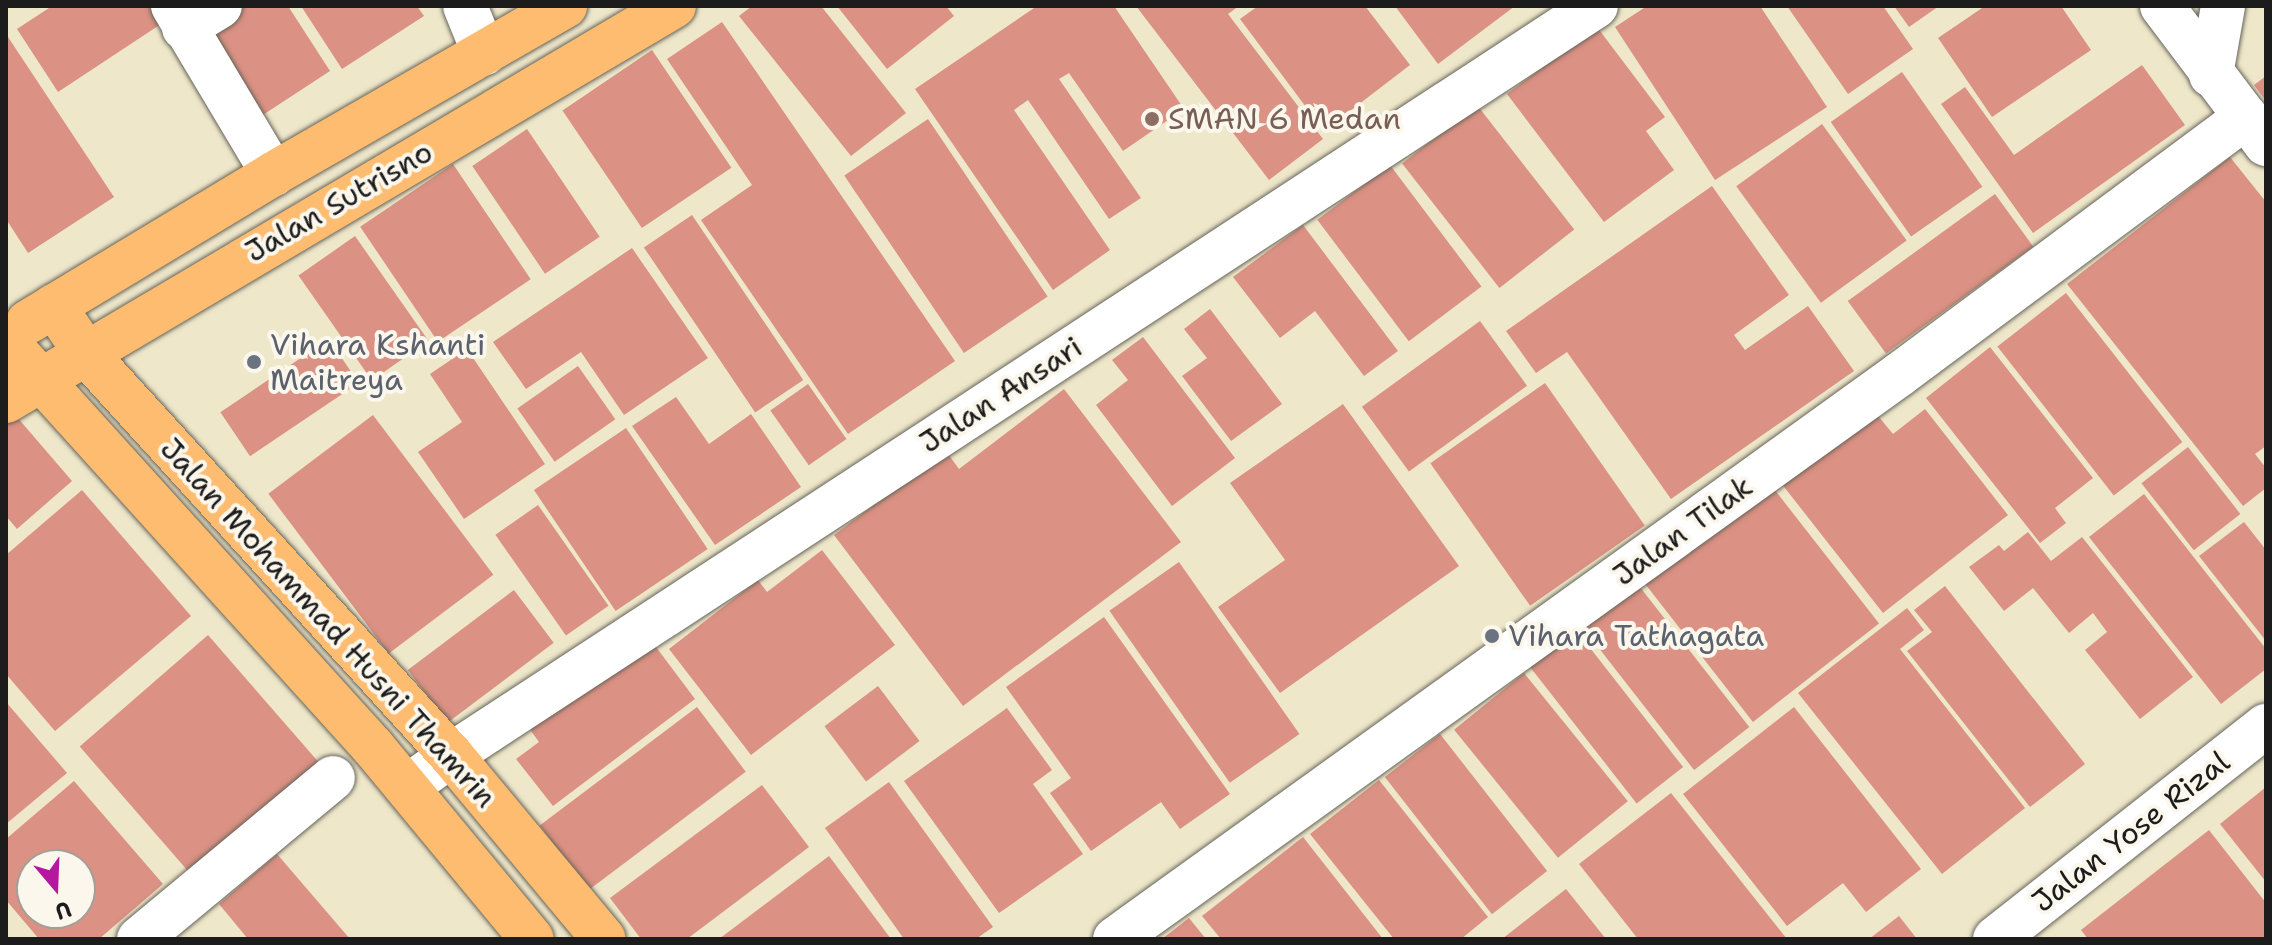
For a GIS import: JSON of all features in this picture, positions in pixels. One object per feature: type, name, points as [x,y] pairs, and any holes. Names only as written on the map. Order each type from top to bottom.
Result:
[{"type":"main road","name":"Jalan Sutrisno","points":[[6,339],[54,306],[273,174],[565,6]]},
{"type":"main road","name":"Jalan Sutrisno","points":[[23,392],[182,294],[674,6]]},
{"type":"main road","name":"Jalan Mohammad Husni Thamrin","points":[[54,306],[87,355],[451,755],[604,939]]},
{"type":"main road","name":"Jalan Mohammad Husni Thamrin","points":[[6,339],[23,392],[407,787],[532,939]]},
{"type":"street","points":[[465,6],[484,53]]},
{"type":"street","name":"Jalan Ansari","points":[[407,787],[451,755],[1596,6]]},
{"type":"street","points":[[2162,6],[2256,131]]},
{"type":"street","points":[[2211,75],[2223,6]]},
{"type":"street","points":[[192,13],[273,174]]},
{"type":"street","name":"Jalan Tilak","points":[[1115,939],[1888,383],[2256,131]]},
{"type":"street","name":"Jalan Yose Rizal","points":[[2021,932],[2266,726]]},
{"type":"street","points":[[139,939],[333,778]]},
{"type":"building","points":[[52,6],[149,6],[161,24],[58,92],[17,29]]},
{"type":"building","points":[[230,6],[288,6],[330,71],[252,122],[192,31]]},
{"type":"building","points":[[301,6],[417,6],[424,16],[342,69]]},
{"type":"building","points":[[752,6],[821,6],[906,113],[851,156],[739,16]]},
{"type":"building","points":[[837,6],[946,6],[954,16],[887,69]]},
{"type":"building","points":[[1037,6],[1114,6],[1184,109],[1123,151],[1069,73],[1059,79],[1141,198],[1109,219],[1028,100],[1014,110],[1110,250],[1053,290],[915,89]]},
{"type":"building","points":[[1136,6],[1239,6],[1228,14],[1323,139],[1269,180]]},
{"type":"building","points":[[1258,6],[1365,6],[1410,65],[1324,131],[1240,19]]},
{"type":"building","points":[[1395,6],[1515,6],[1438,64]]},
{"type":"building","points":[[1647,6],[1760,6],[1827,107],[1715,180],[1615,27]]},
{"type":"building","points":[[1787,6],[1883,6],[1913,49],[1848,94]]},
{"type":"building","points":[[1894,6],[1939,6],[1909,27]]},
{"type":"building","points":[[1985,6],[2061,6],[2091,50],[1992,117],[1938,38]]},
{"type":"building","points":[[722,22],[955,361],[848,434],[701,220],[752,185],[667,59]]},
{"type":"building","points":[[1597,27],[1665,117],[1646,131],[1674,170],[1604,222],[1507,94]]},
{"type":"building","points":[[6,34],[114,197],[28,253],[6,219]]},
{"type":"building","points":[[652,50],[731,168],[642,228],[562,110]]},
{"type":"building","points":[[2142,65],[2185,125],[2033,233],[1941,104],[1965,87],[2014,155]]},
{"type":"building","points":[[1902,72],[1982,187],[1911,237],[1831,122]]},
{"type":"building","points":[[2266,76],[2266,101],[2254,85]]},
{"type":"building","points":[[1477,105],[1574,230],[1499,288],[1402,163]]},
{"type":"building","points":[[928,119],[1048,296],[964,353],[844,175]]},
{"type":"building","points":[[1822,124],[1907,240],[1821,303],[1736,186]]},
{"type":"building","points":[[527,129],[600,237],[545,274],[472,166]]},
{"type":"building","points":[[2230,157],[2266,202],[2266,446],[2255,454],[2266,468],[2266,488],[2243,506],[2067,284]]},
{"type":"building","points":[[453,164],[531,279],[438,342],[360,227]]},
{"type":"building","points":[[1390,165],[1481,286],[1409,341],[1317,220]]},
{"type":"building","points":[[1712,186],[1789,295],[1734,335],[1745,350],[1808,306],[1854,371],[1671,499],[1567,352],[1536,373],[1506,331]]},
{"type":"building","points":[[1995,194],[2033,247],[1886,354],[1848,301]]},
{"type":"building","points":[[692,215],[803,380],[755,412],[644,247]]},
{"type":"building","points":[[1303,225],[1398,351],[1364,376],[1315,311],[1280,338],[1233,277]]},
{"type":"building","points":[[355,236],[428,341],[372,380],[298,276]]},
{"type":"building","points":[[632,248],[708,358],[624,415],[581,352],[526,389],[493,342]]},
{"type":"building","points":[[2066,293],[2182,442],[2114,495],[1997,347]]},
{"type":"building","points":[[1210,309],[1282,404],[1231,441],[1182,376],[1207,358],[1184,329]]},
{"type":"building","points":[[1480,321],[1527,386],[1409,472],[1362,407]]},
{"type":"building","points":[[1143,337],[1235,458],[1172,506],[1096,405],[1128,380],[1112,360]]},
{"type":"building","points":[[329,339],[359,383],[250,456],[220,412]]},
{"type":"building","points":[[1990,347],[2093,478],[2055,508],[2066,523],[2040,543],[1926,398]]},
{"type":"building","points":[[467,349],[545,464],[464,519],[418,452],[462,422],[430,374]]},
{"type":"building","points":[[578,366],[615,419],[555,462],[517,408]]},
{"type":"building","points":[[1545,383],[1645,526],[1530,606],[1430,463]]},
{"type":"building","points":[[808,384],[846,439],[809,465],[770,410]]},
{"type":"building","points":[[1064,389],[1181,542],[963,706],[834,535],[946,451],[959,469]]},
{"type":"building","points":[[676,397],[709,444],[751,414],[801,487],[715,545],[632,426]]},
{"type":"building","points":[[1343,404],[1459,566],[1280,693],[1218,607],[1285,560],[1230,483]]},
{"type":"building","points":[[1925,409],[2008,515],[1883,613],[1781,483],[1874,411],[1893,434]]},
{"type":"building","points":[[11,410],[72,481],[17,529],[6,516],[6,414]]},
{"type":"building","points":[[373,415],[493,575],[389,654],[268,494]]},
{"type":"building","points":[[626,428],[708,549],[616,611],[534,490]]},
{"type":"building","points":[[2188,447],[2240,514],[2194,550],[2142,483]]},
{"type":"building","points":[[1767,480],[1879,623],[1753,722],[1641,579]]},
{"type":"building","points":[[82,490],[191,616],[55,731],[6,674],[6,555]]},
{"type":"building","points":[[2144,494],[2266,649],[2266,669],[2221,704],[2089,537]]},
{"type":"building","points":[[538,505],[609,606],[566,636],[495,535]]},
{"type":"building","points":[[2244,522],[2266,550],[2266,641],[2199,556]]},
{"type":"building","points":[[2028,532],[2051,561],[2082,537],[2193,677],[2140,719],[2085,650],[2107,632],[2093,613],[2069,633],[2033,588],[2004,611],[1969,567],[1999,545],[2004,551]]},
{"type":"building","points":[[822,550],[895,645],[751,755],[669,649],[758,580],[767,592]]},
{"type":"building","points":[[1179,562],[1299,734],[1230,783],[1109,611]]},
{"type":"building","points":[[1636,582],[1749,727],[1694,770],[1581,625]]},
{"type":"building","points":[[1945,586],[2085,764],[2030,807],[1907,651],[1932,632],[1914,610]]},
{"type":"building","points":[[514,590],[554,643],[448,723],[408,670]]},
{"type":"building","points":[[1907,608],[1924,630],[1900,649],[2025,808],[1942,874],[1798,693]]},
{"type":"building","points":[[1104,617],[1230,794],[1180,829],[1161,802],[1091,851],[1050,793],[1071,778],[1006,687]]},
{"type":"building","points":[[1576,630],[1683,767],[1637,803],[1530,666]]},
{"type":"building","points":[[644,631],[695,699],[553,806],[516,759],[539,742],[524,721]]},
{"type":"building","points":[[208,635],[318,762],[190,873],[80,747]]},
{"type":"building","points":[[1524,673],[1628,801],[1558,858],[1454,730]]},
{"type":"building","points":[[878,686],[920,741],[866,781],[824,726]]},
{"type":"building","points":[[6,702],[67,773],[6,824]]},
{"type":"building","points":[[697,707],[746,772],[588,890],[540,826]]},
{"type":"building","points":[[1794,707],[1921,869],[1866,912],[1843,883],[1787,926],[1683,794]]},
{"type":"building","points":[[1007,708],[1052,770],[1033,784],[1083,854],[999,913],[904,781]]},
{"type":"building","points":[[1440,734],[1547,871],[1492,914],[1385,777]]},
{"type":"building","points":[[1379,780],[1488,917],[1461,939],[1394,939],[1310,834]]},
{"type":"building","points":[[74,781],[163,884],[99,939],[39,939],[31,929],[96,929],[96,849],[16,849],[16,912],[6,900],[6,839]]},
{"type":"building","points":[[889,782],[993,927],[976,939],[904,939],[825,828]]},
{"type":"building","points":[[762,785],[809,847],[687,939],[641,939],[610,898]]},
{"type":"building","points":[[2266,787],[2266,882],[2220,824]]},
{"type":"building","points":[[1671,793],[1787,939],[1638,939],[1579,864]]},
{"type":"building","points":[[2209,830],[2266,903],[2266,939],[2088,939],[2081,930]]},
{"type":"building","points":[[1303,837],[1383,939],[1221,939],[1202,916]]},
{"type":"building","points":[[277,854],[350,939],[248,939],[219,904]]},
{"type":"building","points":[[829,856],[891,939],[719,939]]},
{"type":"building","points":[[1566,889],[1606,939],[1502,939]]},
{"type":"building","points":[[1899,916],[1917,939],[1869,939]]},
{"type":"building","points":[[1189,918],[1206,939],[1162,939]]},
{"type":"place","name":"SMAN 6 Medan","points":[[1152,119]]},
{"type":"place","name":"Vihara Kshanti Maitreya","points":[[254,362]]},
{"type":"place","name":"Vihara Tathagata","points":[[1492,636]]}]
